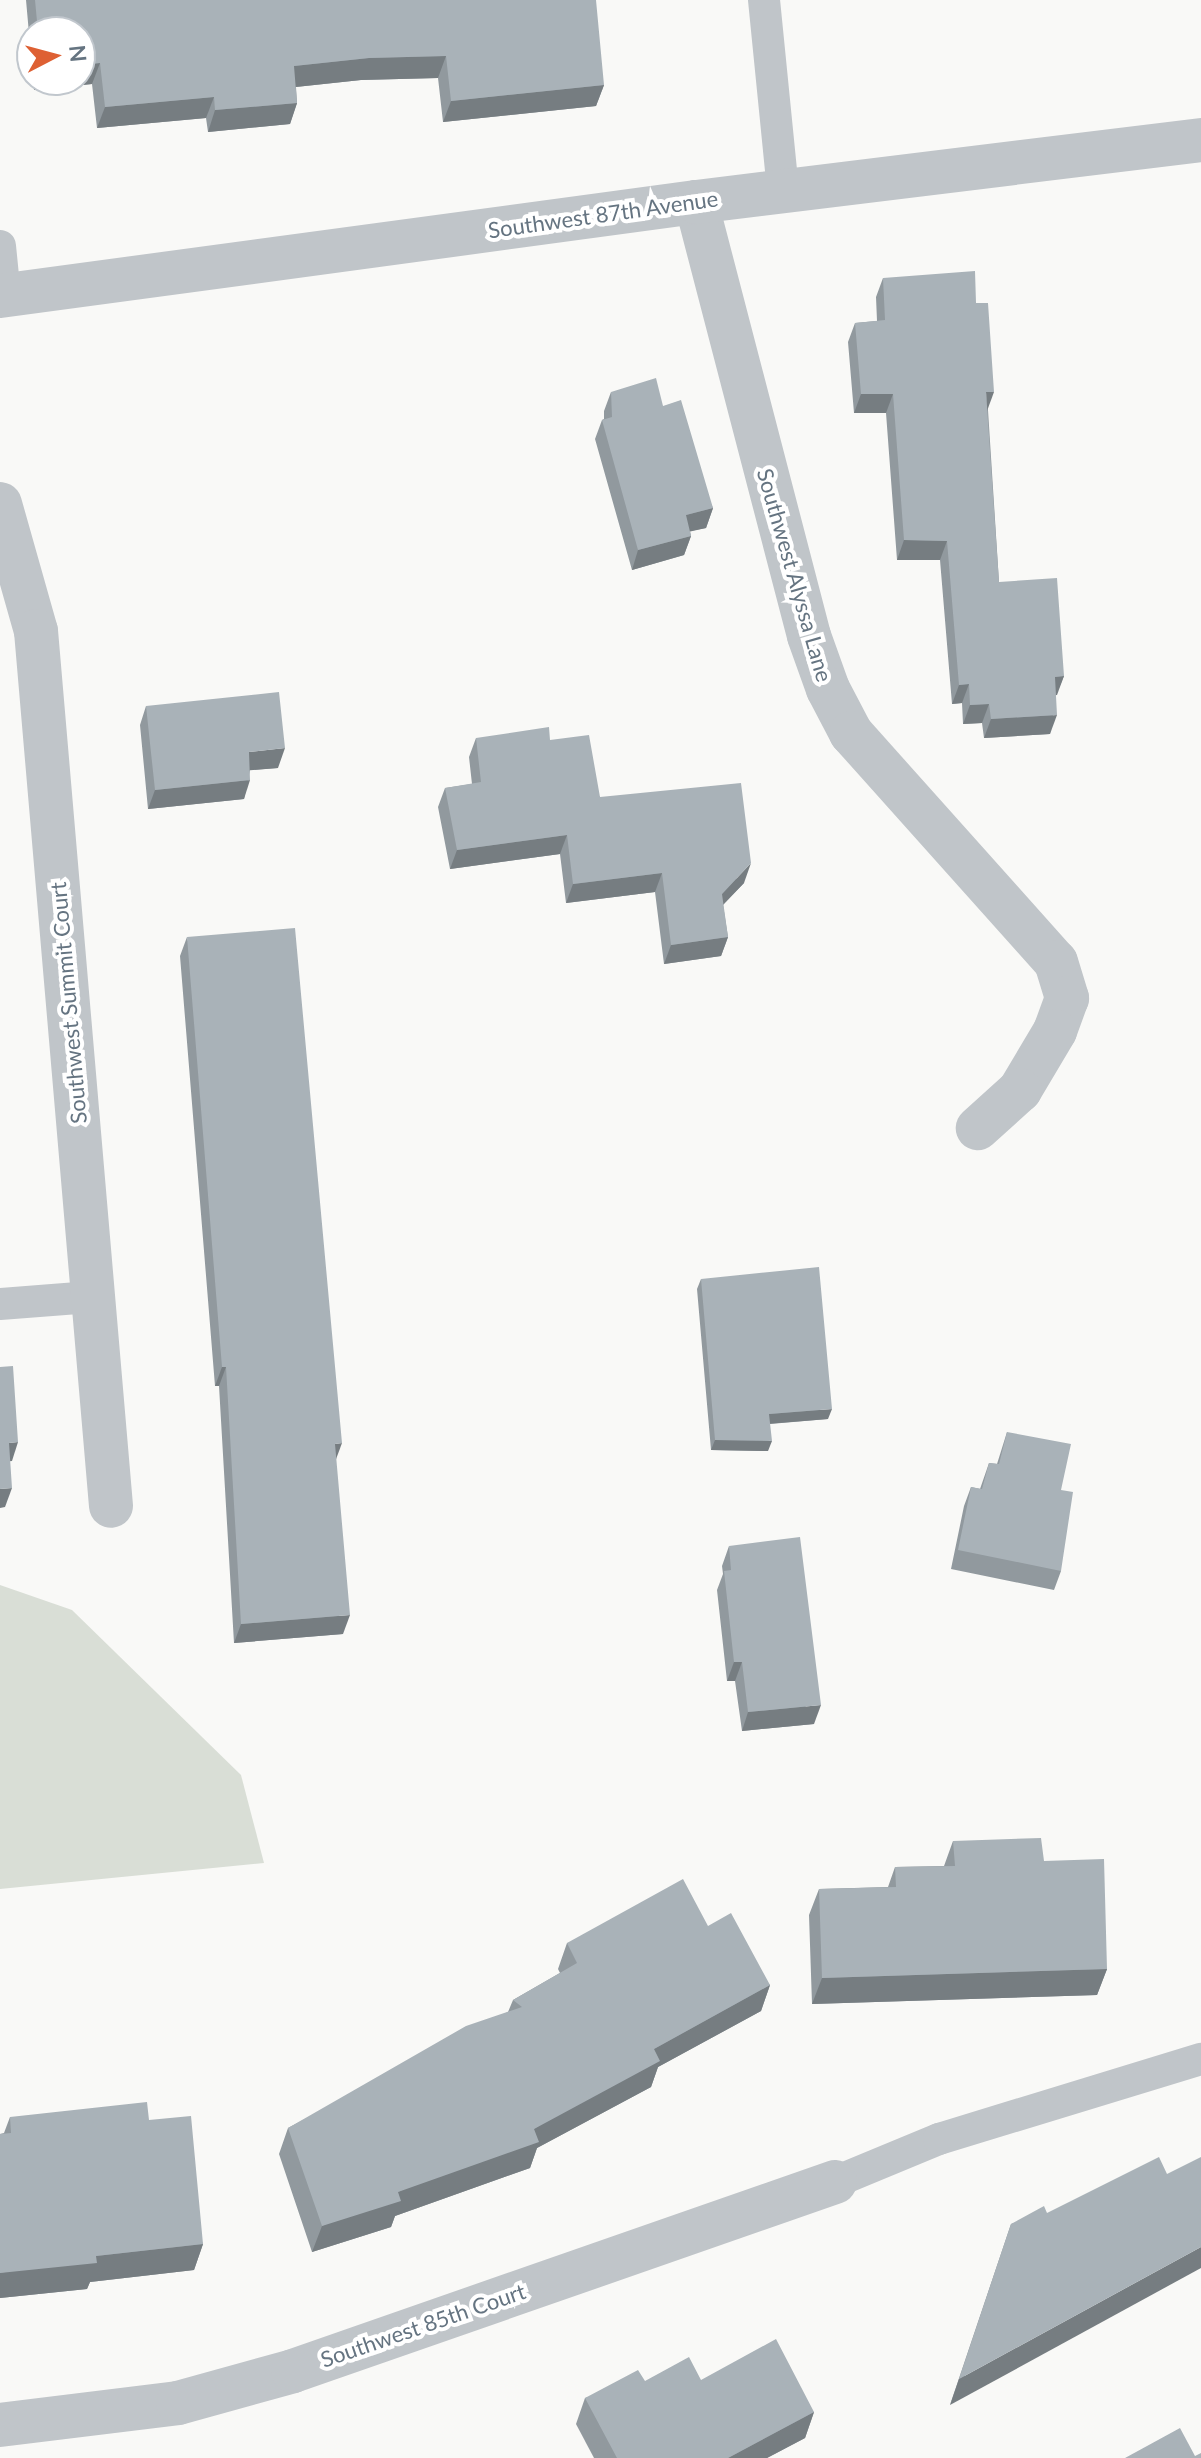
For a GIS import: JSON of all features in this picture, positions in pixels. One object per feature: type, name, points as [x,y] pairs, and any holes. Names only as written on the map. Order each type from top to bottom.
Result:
[{"type":"street","name":"Southwest 87th Avenue","points":[[2,296],[696,202],[1201,140]]},
{"type":"street","name":"Southwest Alyssa Lane","points":[[696,202],[800,606],[828,689],[851,733],[1056,962],[1067,998],[1055,1031],[1020,1090],[978,1128]]},
{"type":"street","name":"Southwest Summit Court","points":[[0,504],[36,631],[111,1506]]},
{"type":"street","name":"Southwest 85th Court","points":[[0,2425],[178,2403],[293,2371],[835,2182]]},
{"type":"lane","points":[[764,0],[783,191]]},
{"type":"lane","name":"Southwest 87th Avenue","points":[[0,246],[2,296]]},
{"type":"lane","points":[[0,1304],[91,1297]]},
{"type":"lane","points":[[835,2182],[939,2139],[1201,2059]]},
{"type":"shaded area","points":[[0,1585],[72,1610],[241,1775],[264,1863],[0,1889]]},
{"type":"building","points":[[35,0],[596,0],[604,85],[451,101],[446,56],[369,58],[294,66],[297,103],[215,110],[214,97],[105,107],[100,63],[96,63],[96,16],[36,16]]},
{"type":"building","points":[[975,271],[976,303],[988,303],[994,392],[986,392],[999,582],[1057,578],[1064,676],[1055,677],[1057,715],[991,719],[989,704],[970,705],[969,684],[959,685],[947,541],[904,540],[893,394],[861,394],[855,323],[885,320],[883,278]]},
{"type":"building","points":[[656,378],[663,406],[681,400],[713,508],[686,515],[691,536],[638,550],[602,420],[612,417],[611,392]]},
{"type":"building","points":[[279,692],[285,748],[249,752],[250,780],[155,790],[146,706]]},
{"type":"building","points":[[549,727],[550,740],[589,735],[600,797],[741,783],[751,863],[722,894],[728,937],[671,945],[662,873],[573,884],[567,835],[457,850],[445,788],[481,782],[476,738]]},
{"type":"building","points":[[295,928],[342,1443],[335,1444],[350,1615],[241,1624],[226,1367],[222,1367],[187,937]]},
{"type":"building","points":[[819,1267],[832,1409],[769,1414],[772,1441],[715,1440],[701,1279]]},
{"type":"building","points":[[13,1366],[18,1442],[9,1443],[12,1488],[0,1489],[0,1367]]},
{"type":"building","points":[[1007,1432],[1071,1444],[1061,1490],[1073,1492],[1061,1571],[958,1550],[971,1487],[982,1489],[989,1463],[999,1464]]},
{"type":"building","points":[[800,1537],[821,1705],[748,1712],[742,1662],[734,1662],[724,1571],[731,1570],[729,1546]]},
{"type":"building","points":[[1041,1838],[1044,1861],[1104,1859],[1107,1969],[822,1978],[819,1889],[896,1887],[895,1867],[955,1866],[953,1841]]},
{"type":"building","points":[[683,1879],[708,1926],[731,1913],[770,1985],[654,2049],[660,2061],[534,2129],[539,2142],[398,2192],[401,2201],[322,2226],[288,2128],[466,2026],[522,2007],[513,2000],[577,1963],[567,1943]]},
{"type":"building","points":[[147,2102],[149,2120],[191,2116],[203,2244],[96,2256],[97,2263],[0,2273],[0,2134],[11,2133],[10,2117]]},
{"type":"building","points":[[1159,2157],[1167,2174],[1201,2157],[1201,2247],[959,2379],[1011,2224],[1044,2206],[1047,2213]]},
{"type":"building","points":[[776,2339],[814,2412],[728,2458],[617,2458],[585,2398],[638,2370],[645,2381],[689,2357],[701,2380]]},
{"type":"building","points":[[1180,2428],[1195,2456],[1201,2453],[1201,2458],[1125,2458]]}]
